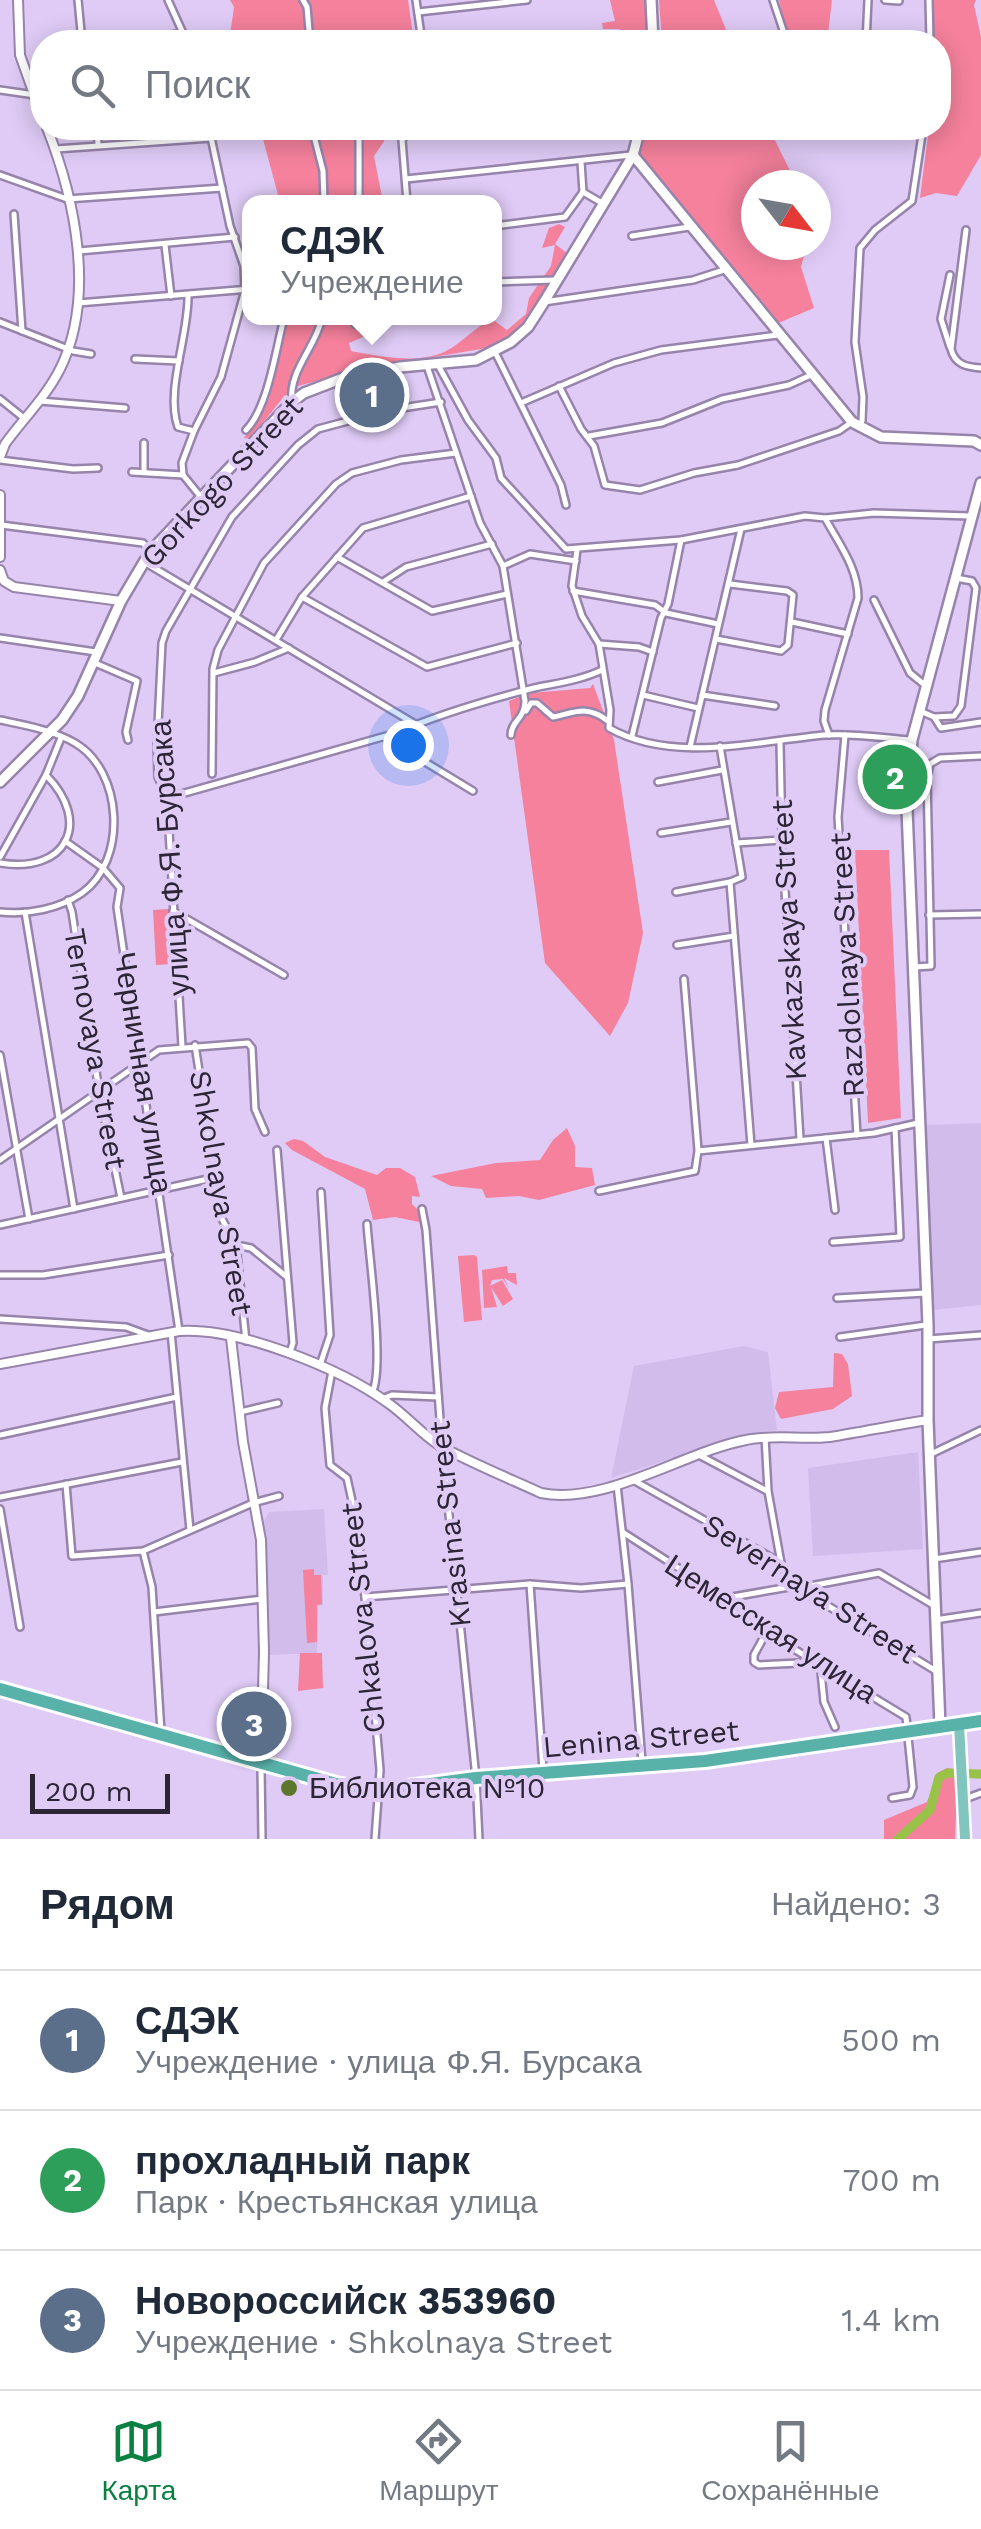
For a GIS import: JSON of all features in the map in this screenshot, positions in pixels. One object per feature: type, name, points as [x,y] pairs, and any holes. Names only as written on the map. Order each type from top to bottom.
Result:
[{"type":"highway","name":"Lenina Street","points":[[0,1689],[261,1764],[336,1784],[377,1790],[476,1778],[734,1758],[959,1724]]},
{"type":"highway","points":[[959,1724],[981,1721]]},
{"type":"main road","points":[[651,0],[652,30]]},
{"type":"main road","points":[[495,352],[528,327],[553,279],[633,155],[637,140]]},
{"type":"main road","points":[[633,155],[778,336],[856,424],[881,437],[979,443]]},
{"type":"main road","name":"Gorkogo Street","points":[[0,782],[56,736],[150,552],[292,402],[318,386],[365,372],[476,360],[495,352]]},
{"type":"main road","points":[[940,1726],[906,810],[912,740],[981,484]]},
{"type":"main road","points":[[959,1724],[963,1781],[973,1796],[966,1839]]},
{"type":"street","points":[[18,0],[20,55],[30,78]]},
{"type":"street","points":[[78,0],[82,30]]},
{"type":"street","points":[[168,0],[183,30]]},
{"type":"street","points":[[304,0],[309,30]]},
{"type":"street","points":[[416,0],[420,30]]},
{"type":"street","points":[[418,12],[528,0]]},
{"type":"street","points":[[773,0],[784,30]]},
{"type":"street","points":[[867,30],[868,0]]},
{"type":"street","points":[[885,0],[899,1]]},
{"type":"street","points":[[929,0],[930,30]]},
{"type":"street","points":[[0,90],[30,96]]},
{"type":"street","points":[[52,140],[68,199],[78,303],[69,349],[40,402],[5,444],[0,459],[74,469],[98,468]]},
{"type":"street","points":[[98,140],[98,145]]},
{"type":"street","points":[[56,149],[178,140]]},
{"type":"street","points":[[210,140],[242,260]]},
{"type":"street","points":[[315,140],[324,195]]},
{"type":"street","points":[[359,140],[359,195]]},
{"type":"street","points":[[402,140],[407,195]]},
{"type":"street","points":[[559,386],[594,446],[605,485],[640,490],[694,473],[738,465],[856,424],[863,397],[854,342],[860,248],[914,196],[921,140]]},
{"type":"street","points":[[406,179],[633,155]]},
{"type":"street","points":[[502,225],[566,216],[583,192],[581,162]]},
{"type":"street","points":[[0,176],[68,199],[222,188]]},
{"type":"street","points":[[583,192],[604,204]]},
{"type":"street","points":[[14,214],[22,331]]},
{"type":"street","points":[[632,236],[692,226]]},
{"type":"street","points":[[951,349],[966,230]]},
{"type":"street","points":[[76,252],[235,237]]},
{"type":"street","points":[[164,245],[171,296]]},
{"type":"street","points":[[544,302],[693,280],[727,270]]},
{"type":"street","points":[[950,275],[943,334],[953,356],[965,366],[981,368]]},
{"type":"street","points":[[502,282],[553,279]]},
{"type":"street","points":[[78,303],[242,289]]},
{"type":"street","points":[[188,294],[176,425],[194,430]]},
{"type":"street","points":[[944,305],[954,307]]},
{"type":"street","points":[[202,498],[183,474],[182,464],[221,377],[242,306]]},
{"type":"street","points":[[0,322],[91,354]]},
{"type":"street","points":[[246,430],[263,402],[282,325]]},
{"type":"street","points":[[292,402],[292,382],[321,325]]},
{"type":"street","points":[[521,402],[614,363],[661,350],[778,336]]},
{"type":"street","points":[[495,352],[561,485],[566,504]]},
{"type":"street","points":[[135,360],[180,361]]},
{"type":"street","points":[[432,365],[480,523],[503,566],[528,702],[511,735]]},
{"type":"street","points":[[432,365],[496,458],[501,478],[558,543],[577,550],[681,540],[806,516],[825,518],[874,512],[973,516]]},
{"type":"street","points":[[588,436],[662,423],[722,399],[789,385],[812,375]]},
{"type":"street","points":[[0,399],[25,418]]},
{"type":"street","points":[[40,402],[126,408]]},
{"type":"street","name":"улица Ф.Я. Бурсака","points":[[182,1046],[167,798],[158,777],[162,642],[232,517],[298,445],[318,429],[389,410],[441,402]]},
{"type":"street","points":[[144,444],[144,472]]},
{"type":"street","points":[[212,774],[218,650],[264,563],[345,477],[401,460],[456,453]]},
{"type":"street","points":[[132,472],[183,474]]},
{"type":"street","points":[[0,496],[0,557]]},
{"type":"street","points":[[276,640],[302,597],[357,534],[370,525],[471,496]]},
{"type":"street","points":[[825,518],[858,585],[858,598],[824,710],[829,735]]},
{"type":"street","points":[[1,525],[142,543],[150,552]]},
{"type":"street","points":[[690,747],[741,529]]},
{"type":"street","points":[[632,736],[681,540]]},
{"type":"street","points":[[382,582],[406,567],[492,544]]},
{"type":"street","points":[[577,550],[573,591],[582,616],[600,644],[608,725]]},
{"type":"street","points":[[503,566],[530,554],[576,561]]},
{"type":"street","points":[[336,557],[432,610],[506,594]]},
{"type":"street","points":[[143,562],[416,724]]},
{"type":"street","points":[[0,570],[4,581],[14,588],[122,601]]},
{"type":"street","points":[[934,717],[954,716],[962,706],[976,588],[972,581],[956,578]]},
{"type":"street","points":[[716,639],[782,651],[788,646],[795,601],[787,591],[730,584]]},
{"type":"street","points":[[573,591],[655,604],[664,612],[718,624]]},
{"type":"street","points":[[302,597],[426,667],[517,644]]},
{"type":"street","points":[[874,600],[910,673],[927,687]]},
{"type":"street","points":[[792,622],[848,634]]},
{"type":"street","points":[[0,638],[95,657],[137,681],[139,686],[126,732],[128,740]]},
{"type":"street","points":[[600,644],[653,652]]},
{"type":"street","points":[[214,672],[289,648]]},
{"type":"street","points":[[167,798],[384,737],[524,692],[586,678],[602,670]]},
{"type":"street","points":[[643,695],[698,708]]},
{"type":"street","points":[[702,695],[775,706]]},
{"type":"street","points":[[592,711],[608,701]]},
{"type":"street","points":[[528,702],[543,705],[553,717],[592,711],[608,725],[632,736],[690,747],[829,735],[912,740]]},
{"type":"street","points":[[920,710],[934,717],[942,728],[981,722]]},
{"type":"street","points":[[0,720],[74,742],[86,752],[111,791],[114,822],[104,868],[83,892],[59,906],[0,912]]},
{"type":"street","name":"Razdolnaya Street","points":[[845,735],[838,817],[857,1136]]},
{"type":"street","points":[[46,775],[61,791],[70,810],[72,818],[65,841],[33,865],[0,860],[46,775],[56,736]]},
{"type":"street","points":[[384,737],[472,791]]},
{"type":"street","name":"Kavkazskaya Street","points":[[780,742],[800,1139]]},
{"type":"street","points":[[676,892],[741,879],[720,746]]},
{"type":"street","points":[[912,967],[931,966],[927,777],[930,764],[940,758],[981,756],[981,765]]},
{"type":"street","points":[[658,782],[722,770]]},
{"type":"street","points":[[661,833],[732,822]]},
{"type":"street","points":[[736,843],[782,840]]},
{"type":"street","points":[[65,841],[104,868]]},
{"type":"street","name":"Черничная улица","points":[[104,868],[120,888],[118,907],[169,1255],[190,1530]]},
{"type":"street","points":[[730,882],[751,1145]]},
{"type":"street","name":"Ternovaya Street","points":[[68,900],[121,1198]]},
{"type":"street","points":[[173,911],[284,975]]},
{"type":"street","points":[[25,912],[74,1209]]},
{"type":"street","points":[[929,915],[981,914]]},
{"type":"street","points":[[678,945],[734,936]]},
{"type":"street","points":[[599,1191],[695,1171],[698,1152],[684,979]]},
{"type":"street","points":[[0,1160],[158,1050],[182,1046],[248,1043],[252,1048],[254,1097],[264,1132]]},
{"type":"street","name":"Shkolnaya Street","points":[[195,1045],[222,1219],[236,1244],[246,1342]]},
{"type":"street","points":[[0,1055],[28,1219]]},
{"type":"street","points":[[698,1152],[857,1136],[918,1124]]},
{"type":"street","name":"Razdolnaya Street","points":[[833,1242],[900,1237],[895,1128]]},
{"type":"street","points":[[826,1138],[835,1210]]},
{"type":"street","points":[[278,1150],[293,1343],[290,1352]]},
{"type":"street","points":[[0,1225],[217,1177]]},
{"type":"street","points":[[320,1365],[330,1346],[321,1192]]},
{"type":"street","name":"Krasina Street","points":[[422,1209],[476,1778],[478,1839]]},
{"type":"street","points":[[367,1224],[376,1346],[376,1385],[372,1393]]},
{"type":"street","points":[[236,1244],[252,1248],[288,1278]]},
{"type":"street","points":[[0,1275],[42,1276],[169,1255]]},
{"type":"street","points":[[836,1298],[926,1293]]},
{"type":"street","points":[[0,1320],[126,1327],[145,1334]]},
{"type":"street","points":[[840,1337],[928,1325]]},
{"type":"street","points":[[0,1364],[109,1346],[145,1334],[192,1330],[232,1338],[290,1352],[320,1365],[331,1376],[382,1399],[442,1446],[554,1496],[616,1484],[740,1441],[765,1436],[826,1437],[928,1420]]},
{"type":"street","points":[[928,1339],[981,1335]]},
{"type":"street","name":"Shkolnaya Street","points":[[232,1338],[260,1540],[264,1599],[262,1839]]},
{"type":"street","name":"Chkalova Street","points":[[331,1376],[325,1408],[330,1464],[347,1478],[365,1597],[380,1770],[375,1839]]},
{"type":"street","points":[[382,1399],[392,1395],[438,1397]]},
{"type":"street","points":[[0,1435],[177,1396]]},
{"type":"street","points":[[240,1412],[278,1403]]},
{"type":"street","points":[[930,1456],[981,1430]]},
{"type":"street","points":[[765,1436],[768,1491],[781,1563]]},
{"type":"street","points":[[699,1455],[768,1491]]},
{"type":"street","points":[[0,1497],[182,1462]]},
{"type":"street","name":"Severnaya Street","points":[[631,1478],[781,1563],[786,1577],[795,1586],[936,1671]]},
{"type":"street","points":[[66,1484],[72,1556],[143,1551],[278,1496]]},
{"type":"street","points":[[616,1484],[624,1534],[642,1766]]},
{"type":"street","points":[[0,1509],[20,1627]]},
{"type":"street","name":"Цемесская улица","points":[[624,1534],[711,1588],[733,1612],[906,1717],[908,1730]]},
{"type":"street","points":[[143,1551],[154,1612],[161,1734]]},
{"type":"street","points":[[934,1559],[981,1552]]},
{"type":"street","points":[[805,1591],[810,1586],[879,1573],[935,1606]]},
{"type":"street","points":[[530,1584],[543,1773]]},
{"type":"street","points":[[365,1597],[530,1584],[582,1588],[628,1584]]},
{"type":"street","points":[[721,1599],[795,1586]]},
{"type":"street","points":[[154,1612],[264,1599]]},
{"type":"street","points":[[935,1620],[981,1613]]},
{"type":"street","points":[[767,1632],[754,1662],[820,1662],[824,1702],[835,1727]]},
{"type":"street","points":[[892,1798],[910,1795],[913,1787],[908,1730]]},
{"type":"shaded area","points":[[230,0],[408,0],[412,30],[231,30],[234,7]]},
{"type":"shaded area","points":[[610,0],[648,0],[649,30],[603,29],[602,23],[615,21]]},
{"type":"shaded area","points":[[659,0],[714,0],[726,30],[661,30]]},
{"type":"shaded area","points":[[779,0],[832,0],[828,30],[785,30]]},
{"type":"shaded area","points":[[931,0],[976,0],[981,37],[981,155],[957,196],[936,193],[920,198],[927,140],[951,140],[951,30],[930,30]]},
{"type":"shaded area","points":[[263,140],[385,140],[374,156],[382,195],[278,195]]},
{"type":"shaded area","points":[[641,140],[775,140],[790,170],[741,170],[741,260],[803,260],[801,267],[814,308],[776,324],[638,152]]},
{"type":"shaded area","points":[[559,224],[565,227],[555,244],[568,254],[527,319],[509,336],[487,348],[357,370],[298,386],[282,399],[248,441],[244,438],[269,399],[285,325],[391,325],[349,343],[351,351],[399,358],[435,355],[452,348],[482,325],[500,325],[507,330],[526,314],[529,298],[551,266],[555,245],[542,248],[549,228]]},
{"type":"shaded area","points":[[593,684],[614,740],[643,933],[628,1003],[610,1036],[545,963],[509,701],[530,693],[590,688]]},
{"type":"shaded area","points":[[884,745],[906,745],[903,809],[887,809]]},
{"type":"shaded area","points":[[855,850],[889,850],[901,1118],[868,1123]]},
{"type":"shaded area","points":[[169,909],[172,964],[156,965],[153,910]]},
{"type":"shaded area","points":[[981,1123],[981,1305],[932,1310],[926,1125]]},
{"type":"shaded area","points":[[567,1128],[575,1146],[575,1167],[592,1168],[595,1185],[539,1200],[519,1196],[486,1198],[482,1189],[451,1186],[431,1176],[496,1163],[540,1160]]},
{"type":"shaded area","points":[[294,1139],[325,1157],[377,1175],[386,1168],[400,1168],[415,1177],[420,1197],[412,1196],[412,1204],[420,1212],[419,1222],[395,1217],[373,1220],[365,1189],[292,1150],[285,1143]]},
{"type":"shaded area","points":[[474,1255],[482,1320],[464,1322],[458,1256]]},
{"type":"shaded area","points":[[507,1266],[508,1273],[516,1273],[517,1285],[504,1278],[509,1288],[503,1279],[492,1280],[490,1286],[502,1280],[513,1299],[503,1306],[491,1287],[497,1307],[484,1308],[482,1270]]},
{"type":"shaded area","points":[[744,1346],[768,1352],[777,1430],[749,1434],[611,1478],[634,1366]]},
{"type":"shaded area","points":[[834,1353],[842,1354],[848,1364],[852,1396],[833,1409],[781,1419],[775,1408],[779,1392],[833,1387]]},
{"type":"shaded area","points":[[918,1452],[923,1549],[813,1556],[808,1468]]},
{"type":"shaded area","points":[[324,1509],[328,1575],[323,1575],[323,1605],[318,1606],[317,1653],[269,1655],[264,1522],[269,1512]]},
{"type":"shaded area","points":[[314,1569],[314,1575],[321,1575],[322,1604],[317,1605],[317,1642],[307,1643],[303,1570]]},
{"type":"shaded area","points":[[300,1653],[322,1653],[323,1688],[298,1691]]},
{"type":"shaded area","points":[[947,1768],[958,1770],[955,1839],[884,1839],[884,1820],[927,1802],[939,1772]]},
{"type":"waterway","points":[[898,1839],[930,1810],[939,1777],[948,1773],[981,1774]]},
{"type":"place","name":"СДЭК","points":[[372,395]]},
{"type":"place","name":"прохладный парк","points":[[895,777]]},
{"type":"place","name":"Новороссийск 353960","points":[[254,1724]]},
{"type":"place","name":"Библиотека №10","points":[[289,1788]]}]
